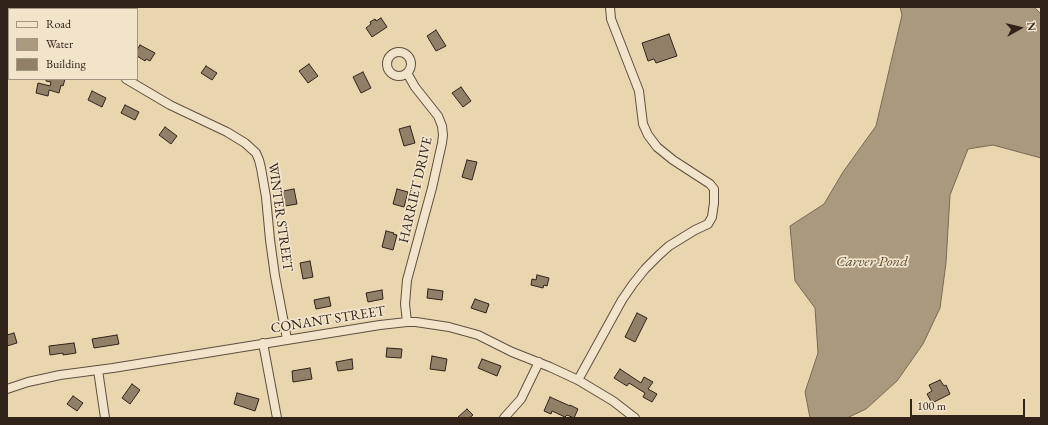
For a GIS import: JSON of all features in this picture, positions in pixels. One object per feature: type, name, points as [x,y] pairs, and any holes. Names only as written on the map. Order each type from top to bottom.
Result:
[{"type":"street","points":[[578,380],[622,300],[645,268],[669,246],[708,224],[712,217],[714,203],[714,189],[710,184],[657,148],[648,135],[643,124],[639,90],[611,19],[610,7]]},
{"type":"street","name":"HARRIET DRIVE","points":[[407,73],[415,87],[427,100],[438,116],[442,126],[442,143],[430,195],[407,280],[405,304],[407,322]]},
{"type":"street","name":"WINTER STREET","points":[[128,80],[170,106],[227,132],[245,143],[256,153],[264,183],[275,276],[287,339]]},
{"type":"street","name":"CONANT STREET","points":[[7,390],[41,379],[60,375],[380,324],[407,322],[434,324],[463,330],[478,335],[512,352],[539,362],[578,380],[613,401],[635,418]]},
{"type":"street","points":[[263,343],[277,418]]},
{"type":"street","points":[[504,418],[521,399],[539,362]]},
{"type":"street","points":[[98,370],[105,418]]},
{"type":"water","name":"Carver Pond","points":[[900,7],[1034,7],[1041,14],[1041,158],[993,145],[968,149],[950,195],[946,263],[940,308],[923,344],[897,381],[866,409],[847,418],[810,418],[805,392],[818,353],[815,308],[795,281],[790,226],[824,204],[843,172],[876,126],[902,15]]},
{"type":"building","points":[[381,18],[387,27],[372,37],[366,28],[371,24],[370,22]]},
{"type":"building","points":[[436,30],[446,46],[436,51],[427,36]]},
{"type":"building","points":[[669,34],[677,56],[656,63],[654,59],[648,61],[642,43]]},
{"type":"building","points":[[140,45],[155,53],[150,61],[146,59],[145,61],[138,57],[138,48]]},
{"type":"building","points":[[309,64],[318,76],[308,83],[299,71]]},
{"type":"building","points":[[206,66],[217,73],[212,80],[201,73]]},
{"type":"building","points":[[363,72],[371,88],[361,93],[353,77]]},
{"type":"building","points":[[65,80],[63,86],[61,85],[59,93],[49,90],[48,96],[36,93],[38,83],[50,86],[51,82],[46,81]]},
{"type":"building","points":[[461,87],[471,101],[463,107],[452,93]]},
{"type":"building","points":[[92,91],[106,98],[102,107],[88,100]]},
{"type":"building","points":[[125,105],[139,112],[135,120],[121,113]]},
{"type":"building","points":[[410,126],[415,143],[404,146],[399,129]]},
{"type":"building","points":[[165,127],[177,136],[171,144],[159,135]]},
{"type":"building","points":[[467,160],[477,162],[472,180],[462,177]]},
{"type":"building","points":[[294,189],[297,204],[285,206],[283,191]]},
{"type":"building","points":[[397,189],[408,192],[404,207],[393,204]]},
{"type":"building","points":[[386,231],[397,235],[393,250],[382,247]]},
{"type":"building","points":[[310,261],[313,277],[303,279],[300,263]]},
{"type":"building","points":[[537,275],[549,278],[547,286],[544,285],[543,288],[531,285],[532,279],[536,280]]},
{"type":"building","points":[[428,289],[443,291],[442,300],[427,298]]},
{"type":"building","points":[[382,290],[383,299],[368,302],[366,293]]},
{"type":"building","points":[[329,297],[331,306],[316,309],[314,300]]},
{"type":"building","points":[[475,299],[489,304],[486,313],[471,308]]},
{"type":"building","points":[[637,313],[647,318],[635,342],[625,337]]},
{"type":"building","points":[[14,333],[17,343],[7,346],[7,335]]},
{"type":"building","points":[[117,335],[119,344],[94,348],[92,339]]},
{"type":"building","points":[[74,343],[76,353],[50,355],[49,346]]},
{"type":"building","points":[[387,348],[402,349],[401,358],[386,357]]},
{"type":"building","points":[[432,356],[447,359],[445,371],[430,369]]},
{"type":"building","points":[[352,359],[353,369],[338,371],[336,362]]},
{"type":"building","points":[[482,359],[501,366],[497,376],[478,368]]},
{"type":"building","points":[[310,368],[312,379],[293,382],[292,371]]},
{"type":"building","points":[[620,369],[641,383],[644,377],[653,382],[648,389],[657,394],[652,402],[643,397],[645,393],[629,383],[627,386],[614,378]]},
{"type":"building","points":[[940,380],[944,386],[946,385],[950,394],[932,403],[927,394],[932,391],[929,385]]},
{"type":"building","points":[[132,384],[140,390],[130,404],[122,398]]},
{"type":"building","points":[[237,393],[259,399],[255,411],[234,404]]},
{"type":"building","points":[[73,396],[83,403],[77,411],[67,404]]},
{"type":"building","points":[[550,397],[578,409],[574,418],[567,415],[565,417],[552,411],[551,414],[544,411]]},
{"type":"building","points":[[467,409],[473,415],[469,418],[457,418]]}]
